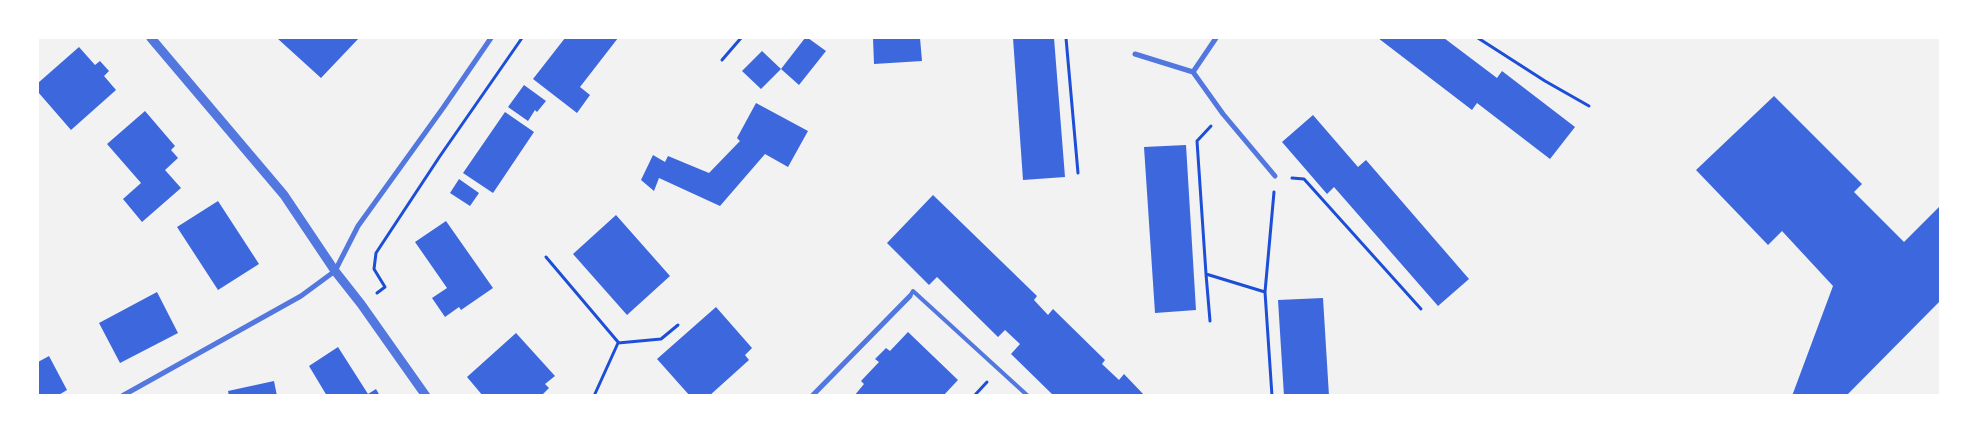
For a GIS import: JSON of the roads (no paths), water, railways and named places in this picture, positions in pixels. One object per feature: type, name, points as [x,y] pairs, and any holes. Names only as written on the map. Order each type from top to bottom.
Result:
[{"type":"street","points":[[151,38],[284,195],[335,271],[361,304],[426,396]]},
{"type":"street","points":[[122,396],[301,296],[335,271],[358,226],[491,38]]},
{"type":"street","points":[[1193,72],[1216,38]]},
{"type":"street","points":[[1135,54],[1193,72],[1224,114],[1275,176]]},
{"type":"street","points":[[812,396],[910,296]]},
{"type":"lane","points":[[910,296],[913,292],[1028,396]]}]
